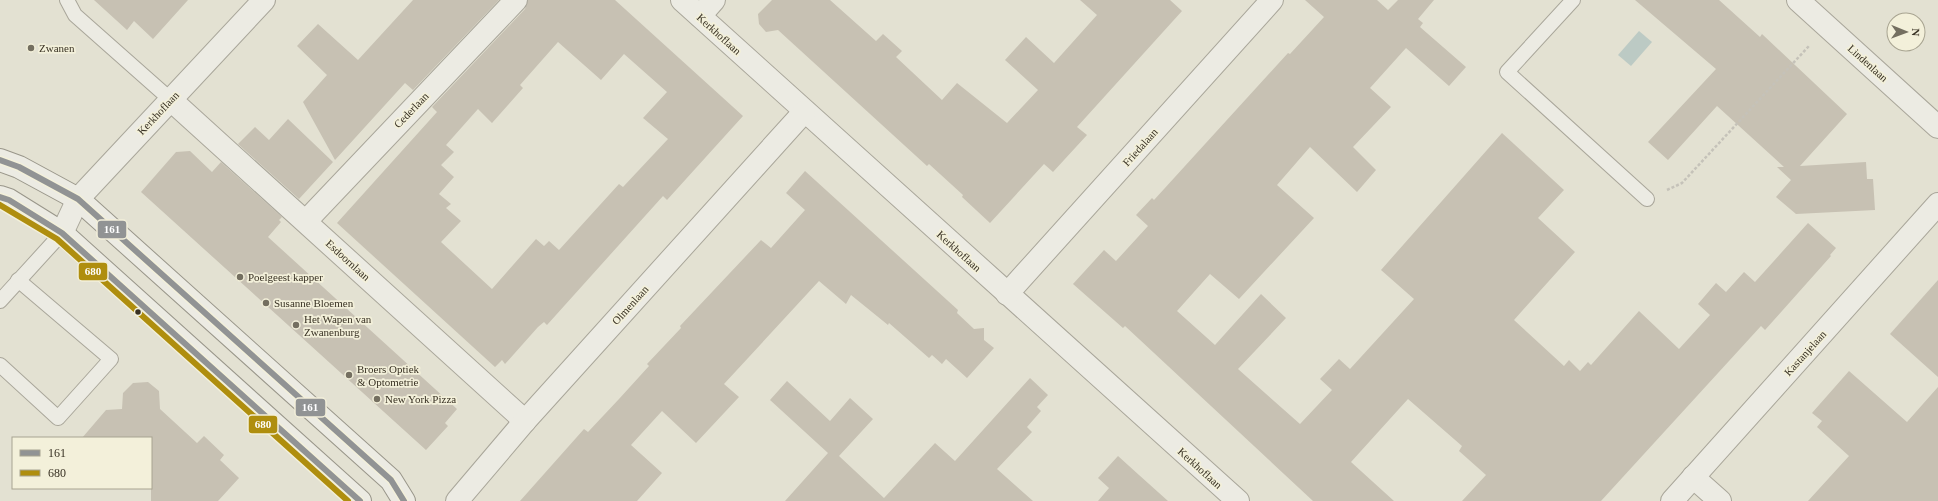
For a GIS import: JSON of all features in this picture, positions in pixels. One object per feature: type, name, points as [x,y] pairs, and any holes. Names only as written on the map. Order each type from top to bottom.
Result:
[{"type":"street","name":"Kerkhoflaan","points":[[62,233],[78,200],[264,0]]},
{"type":"street","name":"Cederlaan","points":[[306,221],[516,0]]},
{"type":"street","name":"Kerkhoflaan","points":[[682,0],[804,112],[1238,501]]},
{"type":"street","points":[[700,16],[714,0]]},
{"type":"street","name":"Friedalaan","points":[[1007,294],[1272,0]]},
{"type":"street","name":"Lindenlaan","points":[[1798,0],[1938,127]]},
{"type":"street","name":"Esdoornlaan","points":[[171,100],[306,221],[525,422]]},
{"type":"street","name":"Olmenlaan","points":[[457,501],[525,422],[804,112]]},
{"type":"street","points":[[0,160],[19,167],[78,200],[390,480],[404,501]]},
{"type":"street","points":[[0,197],[9,200],[62,233],[360,501]]},
{"type":"street","name":"Kastanjelaan","points":[[1672,501],[1938,204]]},
{"type":"street","points":[[1693,477],[1720,501]]},
{"type":"lane","points":[[67,0],[75,15],[171,100]]},
{"type":"lane","points":[[1573,0],[1507,72],[1647,199]]},
{"type":"lane","points":[[0,301],[62,233]]},
{"type":"lane","points":[[0,365],[58,418],[111,359],[18,280]]},
{"type":"path","points":[[1647,199],[1682,183],[1827,26]]},
{"type":"shaded area","points":[[1639,31],[1652,42],[1631,66],[1618,55]]},
{"type":"building","points":[[94,0],[188,0],[153,39],[134,21],[127,30]]},
{"type":"building","points":[[413,0],[499,0],[413,90],[405,83],[335,160],[303,102],[327,75],[297,46],[318,24],[358,60]]},
{"type":"building","points":[[528,0],[615,0],[743,116],[667,200],[663,196],[547,325],[544,322],[505,364],[502,360],[495,367],[337,223],[437,112],[432,107],[525,9]],"holes":[[[558,42],[601,80],[624,54],[667,92],[643,118],[668,139],[623,187],[619,184],[559,250],[549,241],[544,246],[536,239],[492,289],[441,242],[461,221],[446,208],[451,204],[439,194],[454,177],[441,165],[454,152],[446,145],[478,109],[492,123],[523,88],[520,85]]]},
{"type":"building","points":[[772,0],[830,0],[876,41],[883,34],[902,51],[896,57],[942,100],[957,83],[1007,123],[1038,90],[1005,60],[1026,37],[1054,63],[1097,15],[1080,0],[1170,0],[1182,11],[1077,127],[1087,135],[1053,172],[1044,164],[990,223],[962,197],[963,195],[929,164],[927,166],[778,30],[766,32],[759,24],[758,14]]},
{"type":"building","points":[[1305,0],[1377,0],[1388,10],[1398,0],[1434,0],[1418,19],[1423,23],[1420,27],[1466,67],[1449,86],[1406,48],[1370,88],[1391,107],[1353,147],[1376,170],[1357,192],[1310,147],[1277,185],[1314,218],[1239,299],[1210,274],[1177,311],[1215,345],[1261,294],[1286,318],[1238,369],[1300,424],[1332,390],[1320,379],[1339,359],[1350,369],[1414,299],[1381,270],[1502,133],[1564,190],[1538,218],[1575,252],[1514,320],[1564,366],[1569,360],[1580,371],[1588,362],[1591,365],[1639,311],[1679,349],[1710,315],[1698,304],[1716,283],[1726,292],[1744,272],[1755,282],[1808,223],[1836,248],[1830,255],[1831,256],[1765,330],[1761,326],[1601,501],[1462,501],[1486,475],[1459,451],[1462,446],[1408,399],[1351,462],[1394,501],[1313,501],[1125,326],[1123,328],[1073,284],[1104,250],[1116,261],[1148,226],[1136,215],[1152,198],[1154,200],[1288,53],[1290,54],[1324,17]]},
{"type":"building","points":[[1635,0],[1719,0],[1760,37],[1762,34],[1847,114],[1800,166],[1866,162],[1867,179],[1873,179],[1875,210],[1796,214],[1776,197],[1791,180],[1777,167],[1784,167],[1717,106],[1668,160],[1648,142],[1716,69]]},
{"type":"building","points":[[288,119],[333,162],[299,199],[238,144],[255,127],[269,140]]},
{"type":"building","points":[[190,151],[212,172],[221,162],[282,217],[279,220],[281,222],[268,237],[457,409],[445,423],[448,426],[426,450],[141,192],[176,152]]},
{"type":"building","points":[[805,171],[958,310],[957,313],[974,329],[984,328],[984,340],[994,348],[967,378],[946,359],[942,364],[932,355],[929,358],[889,323],[888,325],[851,295],[846,304],[819,281],[724,384],[739,397],[696,443],[662,411],[631,445],[662,473],[637,501],[520,501],[584,429],[588,432],[619,399],[649,366],[647,364],[681,328],[680,326],[761,240],[771,248],[805,210],[786,193]]},
{"type":"building","points":[[1938,280],[1938,377],[1890,334]]},
{"type":"building","points":[[1849,371],[1907,422],[1938,387],[1938,501],[1808,501],[1849,456],[1817,427],[1822,421],[1812,413]]},
{"type":"building","points":[[1030,378],[1048,395],[1037,407],[1041,411],[1027,427],[1032,432],[997,469],[1033,501],[785,501],[828,453],[770,400],[787,381],[830,421],[850,398],[873,419],[839,456],[884,498],[935,443],[955,461]]},
{"type":"building","points":[[148,382],[159,391],[160,409],[197,443],[204,436],[224,455],[220,460],[239,478],[218,501],[151,501],[152,437],[83,437],[106,410],[122,409],[123,393],[133,383]]},
{"type":"building","points":[[1118,456],[1168,501],[1098,501],[1109,488],[1098,478]]},
{"type":"transit line","name":"161","points":[[0,160],[19,167],[78,199],[391,480],[404,501]]},
{"type":"transit line","name":"161","points":[[0,197],[9,200],[62,233],[360,501]]},
{"type":"transit line","name":"680","points":[[0,205],[57,239],[348,501]]},
{"type":"place","name":"Zwanen","points":[[31,48]]},
{"type":"place","name":"Poelgeest kapper","points":[[240,277]]},
{"type":"place","name":"Susanne Bloemen","points":[[266,303]]},
{"type":"place","name":"Het Wapen van Zwanenburg","points":[[296,325]]},
{"type":"place","name":"Broers Optiek & Optometrie","points":[[349,375]]},
{"type":"place","name":"New York Pizza","points":[[377,399]]}]
